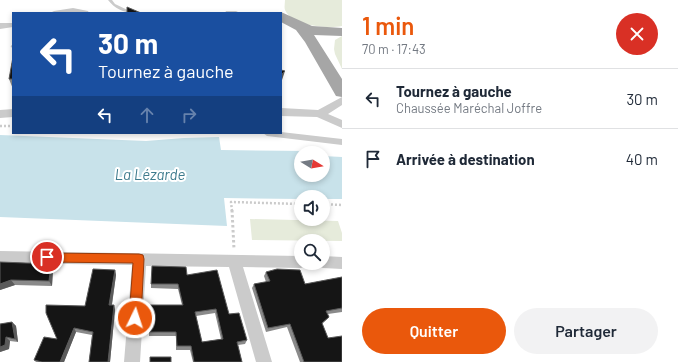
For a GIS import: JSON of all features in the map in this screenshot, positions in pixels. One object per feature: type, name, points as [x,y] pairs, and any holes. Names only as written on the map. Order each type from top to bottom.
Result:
[{"type":"main road","points":[[282,15],[301,28],[311,40],[342,92]]},
{"type":"main road","points":[[301,28],[337,32]]},
{"type":"main road","points":[[324,60],[323,47],[337,32]]},
{"type":"street","points":[[60,12],[73,10],[81,12]]},
{"type":"street","points":[[0,26],[12,25]]},
{"type":"street","points":[[319,114],[333,107],[342,100]]},
{"type":"street","points":[[282,112],[319,114],[342,124]]},
{"type":"street","points":[[0,114],[12,113]]},
{"type":"street","points":[[275,134],[342,142]]},
{"type":"street","points":[[0,256],[234,262],[294,262]]},
{"type":"street","points":[[132,362],[139,259]]},
{"type":"street","points":[[234,262],[264,362]]},
{"type":"street","points":[[330,262],[342,263]]},
{"type":"lane","points":[[110,0],[114,5],[130,12]]},
{"type":"path","points":[[0,126],[12,126]]},
{"type":"path","points":[[234,262],[231,202],[294,204]]},
{"type":"path","points":[[330,204],[342,205]]},
{"type":"green space","points":[[285,0],[342,0],[342,26],[328,27],[310,25],[295,20],[285,10]]},
{"type":"green space","points":[[342,36],[342,69],[334,49],[335,40]]},
{"type":"green space","points":[[250,219],[294,220],[294,226],[330,226],[330,221],[338,221],[342,233],[342,241],[330,241],[330,234],[294,234],[294,240],[252,240]]},
{"type":"water","name":"La Lézarde","points":[[0,135],[146,141],[219,137],[221,150],[294,151],[294,182],[330,182],[330,156],[342,157],[342,199],[330,199],[330,190],[294,190],[294,199],[224,198],[227,226],[0,217]]},
{"type":"building","points":[[127,7],[139,12],[127,12]]},
{"type":"building","points":[[12,62],[12,79],[9,79]]},
{"type":"building","points":[[0,262],[51,264],[49,281],[11,280],[0,284]]},
{"type":"building","points":[[152,266],[186,267],[187,275],[217,270],[229,314],[239,313],[247,340],[237,342],[242,362],[194,362],[191,346],[177,346],[176,332],[149,332],[150,305],[183,305],[178,284],[151,284]],"holes":[[[216,309],[223,339],[202,342],[195,312]]]},
{"type":"building","points":[[93,269],[115,270],[109,305],[114,305],[108,362],[89,362],[93,332],[74,328],[60,362],[42,362],[34,360],[44,337],[57,339],[46,313],[46,305],[85,306]]},
{"type":"building","points":[[277,269],[300,270],[305,284],[342,277],[342,308],[326,311],[329,317],[322,323],[328,338],[342,336],[342,362],[304,362],[290,324],[268,328],[254,284],[270,281],[266,272]]},
{"type":"building","points":[[12,322],[15,339],[6,337],[5,345],[0,347],[0,324]]},
{"type":"building","points":[[150,357],[171,357],[171,362],[150,362]]},
{"type":"route","points":[[47,257],[139,259],[135,318]]}]
